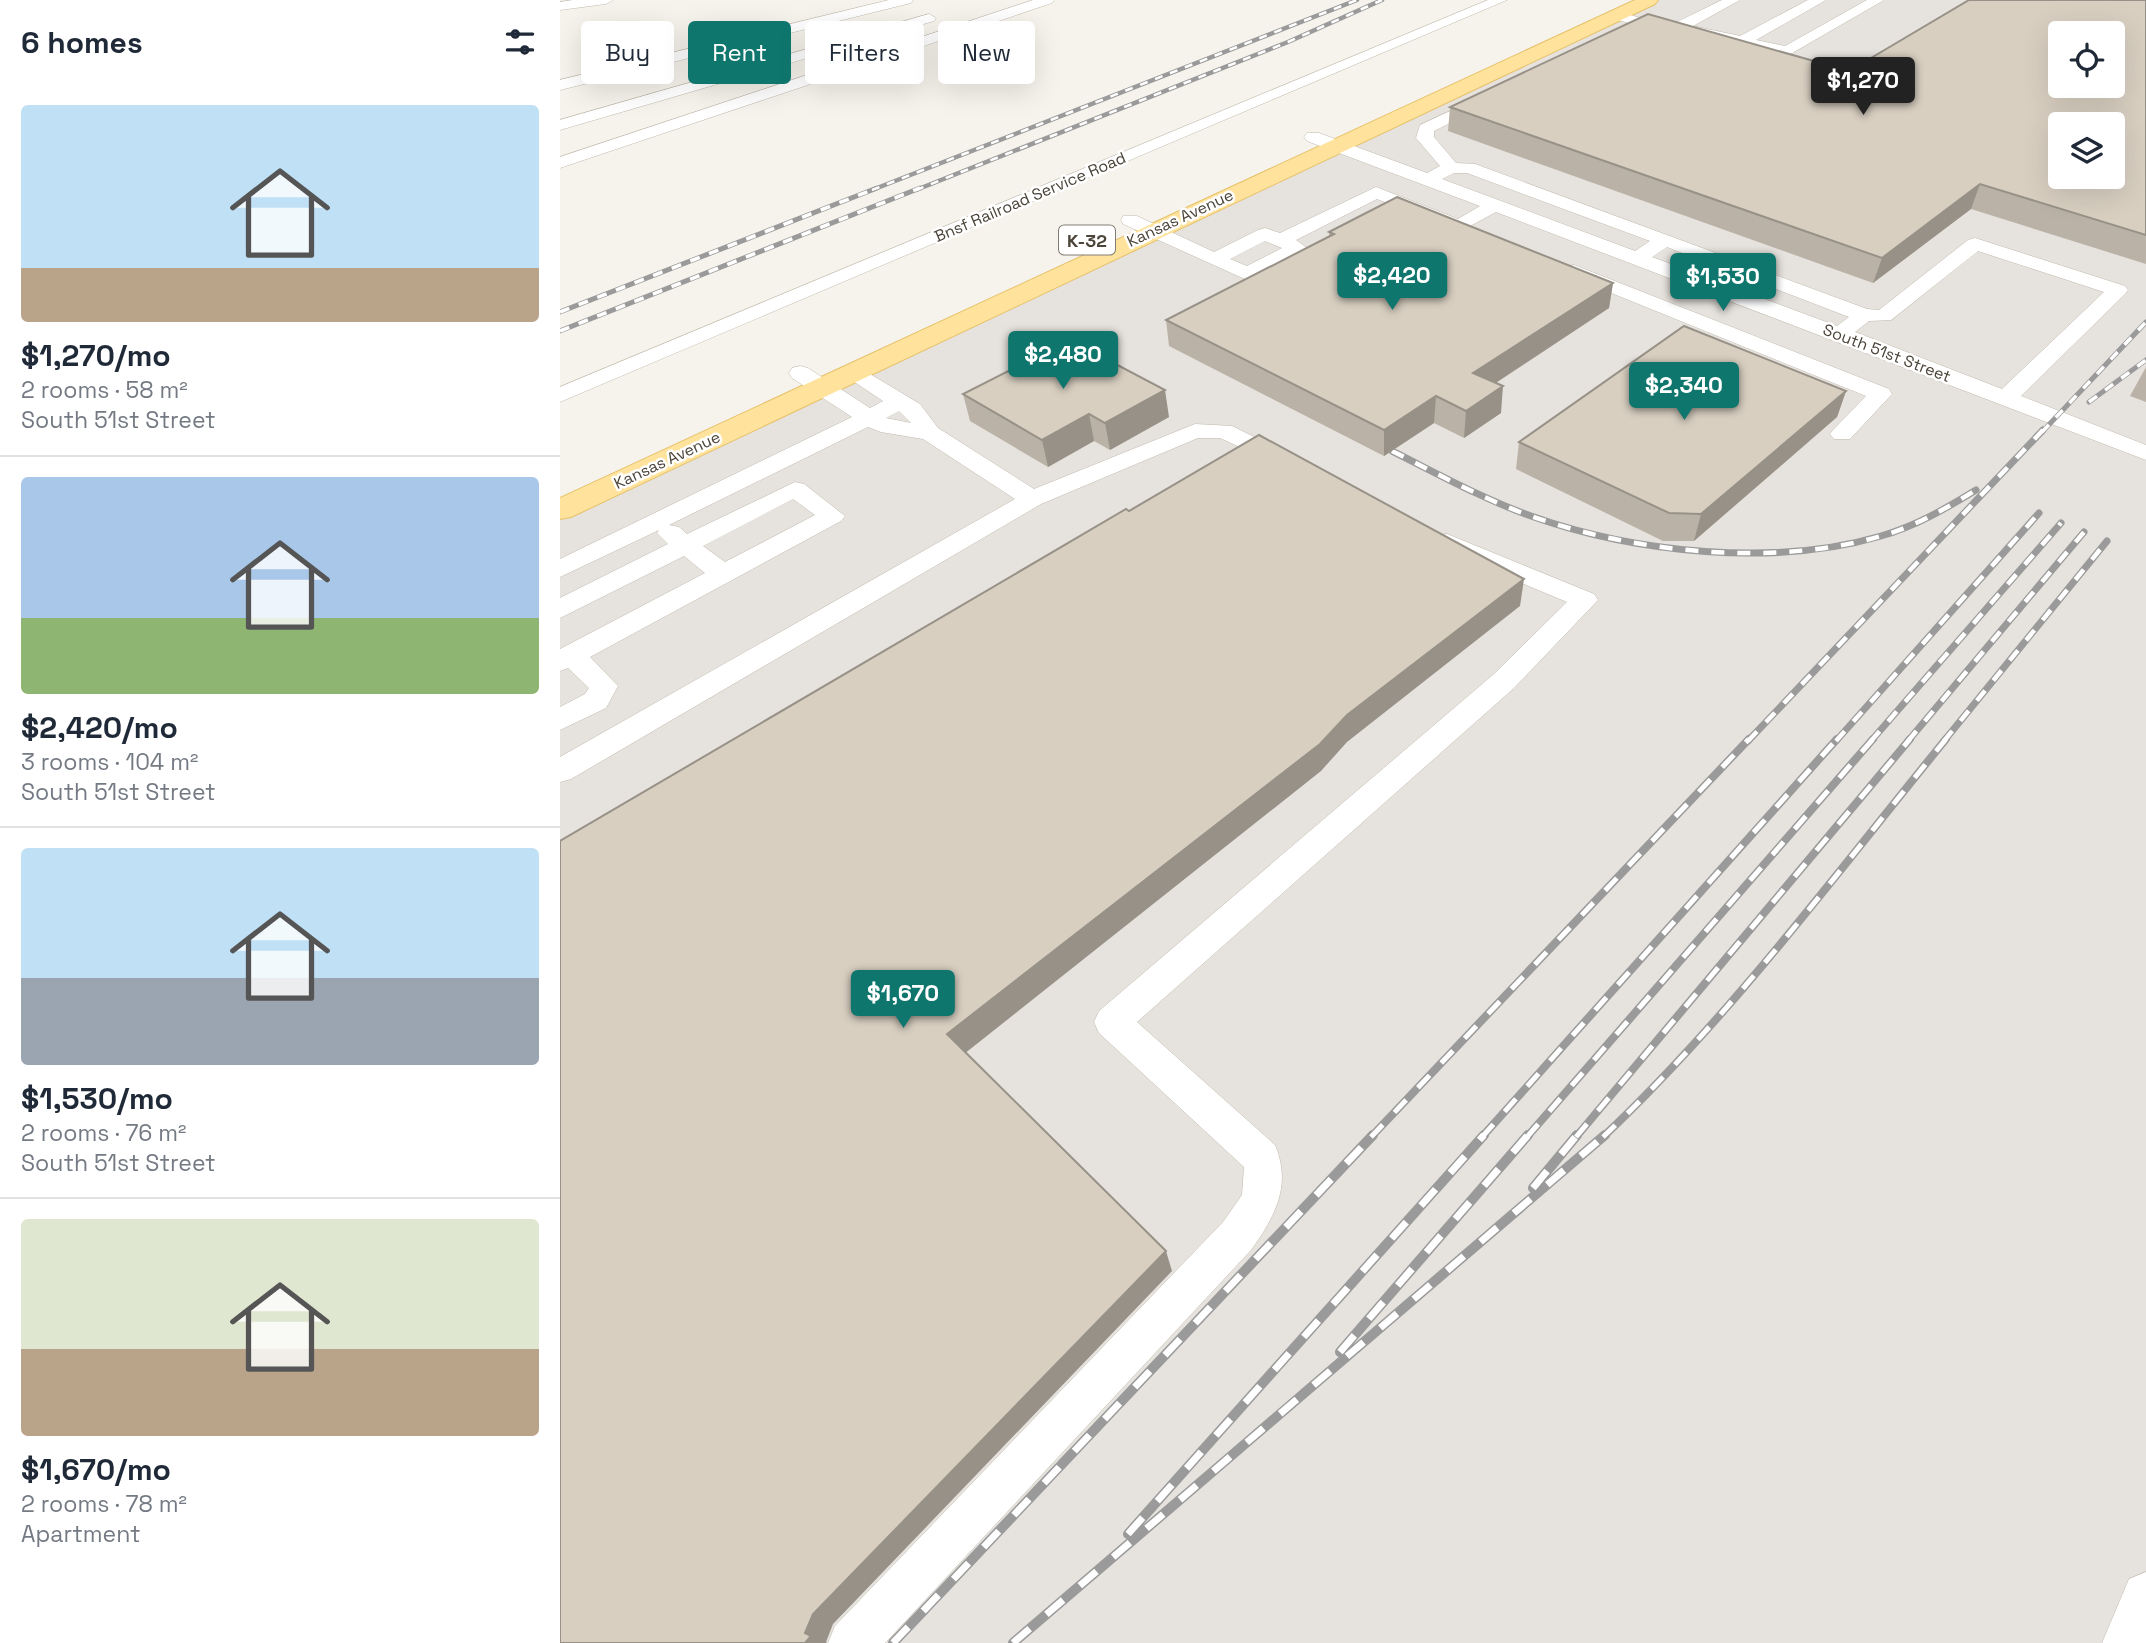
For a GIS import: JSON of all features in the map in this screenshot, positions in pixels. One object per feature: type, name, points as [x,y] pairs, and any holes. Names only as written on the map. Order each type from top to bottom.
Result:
[{"type":"main road","name":"Kansas Avenue","points":[[775,384],[852,373],[1337,145],[1618,17],[1649,0]]},
{"type":"main road","name":"Kansas Avenue","points":[[560,510],[1130,220],[1313,137],[1618,17]]},
{"type":"street","points":[[560,6],[606,0]]},
{"type":"street","points":[[560,85],[906,0]]},
{"type":"street","points":[[560,163],[1047,0]]},
{"type":"street","name":"Bnsf Railroad Service Road","points":[[560,395],[1500,0]]},
{"type":"street","points":[[1679,27],[1733,0]]},
{"type":"street","points":[[1742,41],[1819,0]]},
{"type":"street","points":[[1618,17],[1648,27],[1647,24],[1679,27],[1787,51],[1877,0]]},
{"type":"street","points":[[560,125],[942,14]]},
{"type":"street","points":[[1451,167],[1425,138],[1426,129],[1507,90]]},
{"type":"street","name":"South 51st Street","points":[[1313,137],[1840,334],[1885,354],[2146,453]]},
{"type":"street","points":[[1426,179],[1451,167],[1469,168],[1864,315],[1884,316],[1975,244],[2127,288],[2005,399]]},
{"type":"street","points":[[1280,241],[1376,192],[1483,235]]},
{"type":"street","points":[[1459,226],[1494,205]]},
{"type":"street","points":[[1130,220],[1247,274],[1297,248],[1265,234],[1215,259]]},
{"type":"street","points":[[1592,279],[1665,240]]},
{"type":"street","points":[[1556,264],[1881,394],[1842,434]]},
{"type":"street","points":[[1840,334],[1864,315]]},
{"type":"street","points":[[1851,382],[1885,354]]},
{"type":"street","points":[[852,373],[912,409],[930,433],[1032,499]]},
{"type":"street","points":[[811,380],[881,425],[930,433]]},
{"type":"street","points":[[560,569],[900,401]]},
{"type":"street","points":[[560,771],[1032,499],[1195,432],[1224,431],[1318,478]]},
{"type":"street","points":[[560,609],[795,489],[832,516],[566,658],[604,686],[596,701],[560,720]]},
{"type":"street","points":[[656,521],[723,574]]},
{"type":"street","points":[[852,1643],[1237,1236],[1259,1206],[1266,1174],[1261,1158],[1112,1022],[1504,681],[1585,600],[1422,529]]},
{"type":"street","points":[[2126,1643],[2146,1596]]},
{"type":"shaded area","points":[[1658,0],[2146,0],[2146,1643],[560,1643],[560,513]]},
{"type":"building","points":[[1969,0],[2146,0],[2146,235],[1980,184],[1882,258],[1450,107],[1648,14],[1849,71]]},
{"type":"building","points":[[1397,197],[1613,283],[1473,373],[1503,386],[1466,411],[1436,396],[1384,430],[1166,320],[1334,234],[1329,232]]},
{"type":"building","points":[[1684,326],[1846,391],[1701,514],[1669,513],[1519,442]]},
{"type":"building","points":[[1070,340],[1165,390],[1105,423],[1089,414],[1042,440],[963,394]]},
{"type":"building","points":[[1259,435],[1524,579],[1347,715],[1320,744],[947,1034],[1166,1251],[813,1614],[805,1633],[811,1636],[805,1643],[560,1643],[560,841],[1126,509],[1129,511]]},
{"type":"railway","points":[[872,190],[1357,0]]},
{"type":"railway","points":[[916,190],[1288,42],[1382,0]]},
{"type":"railway","points":[[560,312],[877,188]]},
{"type":"railway","points":[[560,331],[920,188]]},
{"type":"railway","points":[[2042,432],[2146,322]]},
{"type":"railway","points":[[2089,402],[2146,360]]},
{"type":"railway","points":[[1748,741],[2043,430]]},
{"type":"railway","points":[[1392,451],[1478,494],[1531,516],[1615,539],[1705,552],[1751,553],[1840,546],[1906,527],[1976,490]]},
{"type":"railway","points":[[1836,741],[2039,513]]},
{"type":"railway","points":[[1871,741],[2061,523]]},
{"type":"railway","points":[[1908,741],[2084,532]]},
{"type":"railway","points":[[1944,741],[2107,541]]},
{"type":"railway","points":[[1371,1137],[1749,739]]},
{"type":"railway","points":[[1482,1137],[1837,739]]},
{"type":"railway","points":[[1527,1137],[1873,739]]},
{"type":"railway","points":[[1576,1137],[1910,739]]},
{"type":"railway","points":[[1603,1137],[1650,1091],[1738,994],[1946,739]]},
{"type":"railway","points":[[893,1643],[1373,1135]]},
{"type":"railway","points":[[1128,1534],[1484,1135]]},
{"type":"railway","points":[[1340,1352],[1528,1135]]},
{"type":"railway","points":[[1533,1188],[1577,1135]]},
{"type":"railway","points":[[1013,1643],[1605,1135]]}]
